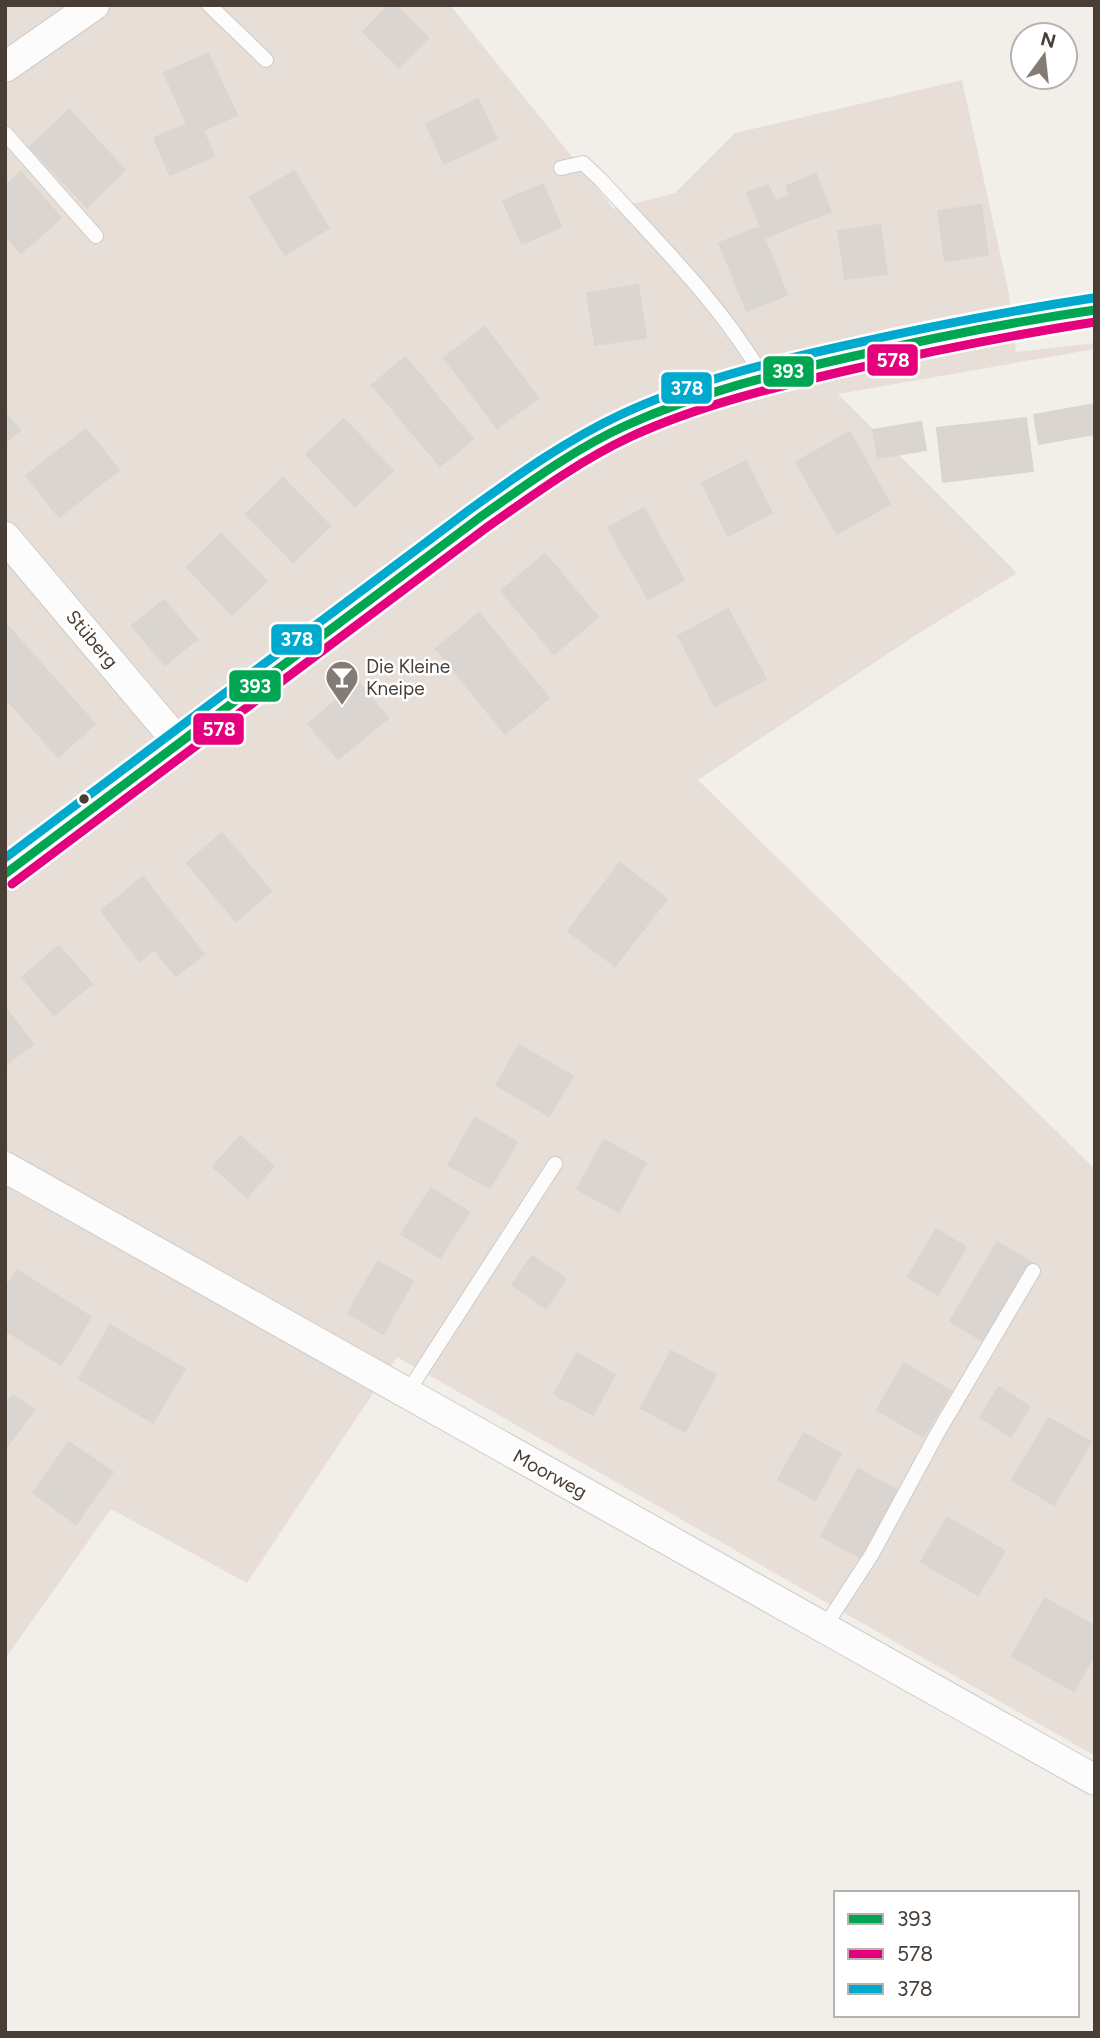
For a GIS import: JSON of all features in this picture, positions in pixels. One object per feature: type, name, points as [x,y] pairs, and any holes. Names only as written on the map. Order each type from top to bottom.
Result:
[{"type":"street","points":[[5,67],[94,5]]},
{"type":"street","points":[[5,874],[178,741],[478,518],[540,476],[625,426],[684,402],[763,377],[915,342],[1095,310]]},
{"type":"street","name":"Stüberg","points":[[5,537],[178,741]]},
{"type":"street","name":"Moorweg","points":[[5,1167],[1095,1780]]},
{"type":"lane","points":[[209,5],[266,60]]},
{"type":"lane","points":[[5,133],[96,236]]},
{"type":"lane","points":[[561,168],[583,163],[601,180],[710,302],[743,343],[763,377]]},
{"type":"lane","points":[[407,1393],[555,1164]]},
{"type":"lane","points":[[824,1628],[872,1554],[937,1432],[1033,1271]]},
{"type":"shaded area","points":[[5,5],[450,5],[614,209],[675,193],[735,133],[962,80],[1009,294],[1016,352],[1095,343],[1095,349],[838,394],[1017,573],[916,635],[698,780],[1095,1169],[1095,1756],[397,1357],[247,1583],[111,1509],[5,1659]]},
{"type":"building","points":[[389,5],[395,5],[428,38],[399,67],[363,32]]},
{"type":"building","points":[[208,53],[237,115],[204,130],[198,119],[187,124],[164,73]]},
{"type":"building","points":[[478,99],[497,139],[444,164],[426,124]]},
{"type":"building","points":[[69,110],[125,170],[87,207],[30,147]]},
{"type":"building","points":[[198,119],[214,156],[170,175],[154,138]]},
{"type":"building","points":[[294,171],[329,228],[285,255],[250,197]]},
{"type":"building","points":[[21,172],[61,218],[21,253],[5,235],[5,186]]},
{"type":"building","points":[[816,174],[831,212],[801,223],[786,186]]},
{"type":"building","points":[[543,184],[561,227],[522,244],[503,201]]},
{"type":"building","points":[[768,185],[775,201],[790,195],[801,223],[765,238],[747,193]]},
{"type":"building","points":[[981,205],[988,255],[945,261],[938,211]]},
{"type":"building","points":[[880,225],[887,274],[845,279],[838,231]]},
{"type":"building","points":[[760,227],[787,295],[747,311],[719,243]]},
{"type":"building","points":[[638,285],[646,338],[595,345],[587,293]]},
{"type":"building","points":[[485,327],[538,398],[497,428],[444,358]]},
{"type":"building","points":[[405,357],[473,439],[440,466],[372,385]]},
{"type":"building","points":[[1095,404],[1095,434],[1039,444],[1034,415]]},
{"type":"building","points":[[5,413],[20,430],[5,442]]},
{"type":"building","points":[[1026,418],[1033,471],[943,482],[937,428]]},
{"type":"building","points":[[344,419],[393,471],[355,506],[306,454]]},
{"type":"building","points":[[921,422],[926,450],[878,458],[873,430]]},
{"type":"building","points":[[86,429],[119,470],[59,517],[26,476]]},
{"type":"building","points":[[850,432],[890,504],[837,534],[796,462]]},
{"type":"building","points":[[746,461],[772,513],[728,536],[702,483]]},
{"type":"building","points":[[283,478],[330,526],[293,562],[246,514]]},
{"type":"building","points":[[644,508],[684,580],[648,599],[608,528]]},
{"type":"building","points":[[221,534],[267,581],[232,615],[187,567]]},
{"type":"building","points":[[545,554],[598,617],[554,654],[501,591]]},
{"type":"building","points":[[164,600],[197,639],[165,665],[132,626]]},
{"type":"building","points":[[728,609],[766,679],[715,706],[678,636]]},
{"type":"building","points":[[479,613],[549,698],[505,734],[436,649]]},
{"type":"building","points":[[5,623],[95,724],[58,757],[5,697]]},
{"type":"building","points":[[358,682],[388,718],[338,759],[308,724]]},
{"type":"building","points":[[222,833],[271,891],[236,921],[187,863]]},
{"type":"building","points":[[620,863],[667,899],[615,966],[568,931]]},
{"type":"building","points":[[143,877],[204,954],[176,976],[154,949],[140,961],[101,911]]},
{"type":"building","points":[[59,946],[92,984],[54,1015],[22,977]]},
{"type":"building","points":[[5,1007],[33,1044],[5,1065]]},
{"type":"building","points":[[519,1045],[573,1076],[549,1116],[496,1085]]},
{"type":"building","points":[[475,1118],[517,1142],[490,1188],[448,1165]]},
{"type":"building","points":[[240,1136],[274,1166],[247,1197],[213,1167]]},
{"type":"building","points":[[604,1140],[646,1163],[619,1212],[577,1189]]},
{"type":"building","points":[[431,1188],[469,1212],[440,1258],[401,1234]]},
{"type":"building","points":[[936,1229],[966,1247],[938,1295],[908,1277]]},
{"type":"building","points":[[997,1242],[1033,1263],[986,1343],[950,1321]]},
{"type":"building","points":[[532,1256],[566,1279],[546,1308],[512,1285]]},
{"type":"building","points":[[378,1261],[413,1281],[383,1334],[348,1313]]},
{"type":"building","points":[[17,1270],[91,1317],[61,1365],[5,1330],[5,1289]]},
{"type":"building","points":[[110,1325],[185,1369],[153,1423],[79,1379]]},
{"type":"building","points":[[671,1351],[716,1375],[685,1432],[641,1408]]},
{"type":"building","points":[[577,1353],[615,1375],[593,1415],[554,1394]]},
{"type":"building","points":[[904,1363],[951,1391],[923,1437],[877,1410]]},
{"type":"building","points":[[999,1387],[1030,1407],[1011,1437],[980,1417]]},
{"type":"building","points":[[13,1395],[34,1410],[5,1450],[5,1405]]},
{"type":"building","points":[[1049,1418],[1091,1442],[1054,1505],[1012,1480]]},
{"type":"building","points":[[804,1433],[841,1454],[815,1500],[778,1479]]},
{"type":"building","points":[[69,1442],[113,1472],[76,1524],[33,1493]]},
{"type":"building","points":[[858,1469],[900,1492],[863,1559],[821,1536]]},
{"type":"building","points":[[947,1517],[1005,1551],[978,1595],[921,1562]]},
{"type":"building","points":[[1045,1598],[1076,1616],[1043,1674],[1012,1656]]},
{"type":"building","points":[[1076,1616],[1095,1626],[1095,1654],[1074,1691],[1043,1674]]},
{"type":"transit line","name":"378","points":[[5,858],[472,508],[544,458],[600,425],[647,403],[701,383],[758,367],[936,326],[1093,298]]},
{"type":"transit line","name":"393","points":[[5,874],[479,518],[551,468],[607,434],[681,403],[793,370],[941,337],[1095,310]]},
{"type":"transit line","name":"578","points":[[12,884],[486,528],[556,479],[611,446],[683,415],[765,390],[941,350],[1095,322]]},
{"type":"place","name":"Die Kleine Kneipe","points":[[342,707]]}]
